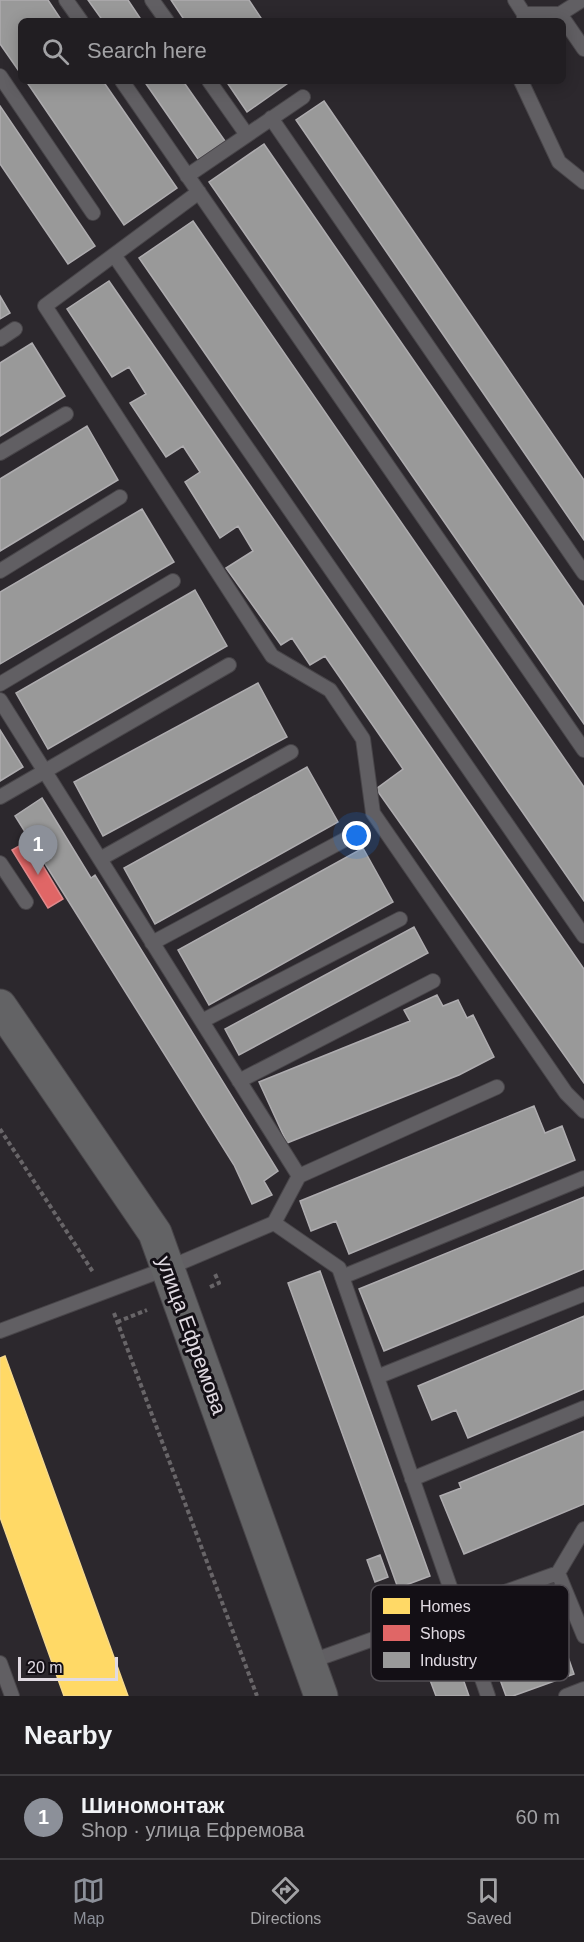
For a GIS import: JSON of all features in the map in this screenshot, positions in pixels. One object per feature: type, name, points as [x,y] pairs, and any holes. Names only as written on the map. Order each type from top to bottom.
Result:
[{"type":"street","name":"улица Ефремова","points":[[0,1006],[155,1233],[321,1696]]},
{"type":"lane","points":[[66,0],[79,18]]},
{"type":"lane","points":[[152,0],[165,18]]},
{"type":"lane","points":[[515,0],[524,18],[560,14],[582,0]]},
{"type":"lane","points":[[560,14],[563,18]]},
{"type":"lane","points":[[566,23],[584,49]]},
{"type":"lane","points":[[0,76],[93,213]]},
{"type":"lane","points":[[124,84],[584,750]]},
{"type":"lane","points":[[211,84],[246,135]]},
{"type":"lane","points":[[522,84],[559,162],[584,182]]},
{"type":"lane","points":[[187,176],[303,96]]},
{"type":"lane","points":[[271,118],[584,573]]},
{"type":"lane","points":[[199,192],[45,306],[272,656],[330,690],[363,739],[373,813],[566,1093],[584,1111]]},
{"type":"lane","points":[[114,255],[584,936]]},
{"type":"lane","points":[[0,339],[15,329]]},
{"type":"lane","points":[[0,453],[66,414]]},
{"type":"lane","points":[[0,571],[120,497]]},
{"type":"lane","points":[[0,684],[174,581]]},
{"type":"lane","points":[[0,797],[229,665]]},
{"type":"lane","points":[[0,700],[299,1176]]},
{"type":"lane","points":[[100,859],[291,752]]},
{"type":"lane","points":[[152,943],[346,839]]},
{"type":"lane","points":[[0,863],[26,902]]},
{"type":"lane","points":[[202,1021],[400,919]]},
{"type":"lane","points":[[239,1081],[433,981]]},
{"type":"lane","points":[[0,1331],[168,1268],[274,1223],[299,1176],[497,1087]]},
{"type":"lane","points":[[342,1277],[584,1178]]},
{"type":"lane","points":[[274,1223],[339,1268],[449,1585]]},
{"type":"lane","points":[[377,1377],[584,1294]]},
{"type":"lane","points":[[412,1479],[584,1408]]},
{"type":"lane","points":[[524,1585],[558,1573],[584,1529]]},
{"type":"lane","points":[[558,1573],[563,1585]]},
{"type":"lane","points":[[569,1600],[584,1636]]},
{"type":"lane","points":[[309,1662],[371,1640]]},
{"type":"lane","points":[[0,1663],[12,1696]]},
{"type":"lane","points":[[483,1681],[489,1696]]},
{"type":"lane","points":[[566,1696],[584,1689]]},
{"type":"path","points":[[0,1129],[105,1292],[257,1696]]},
{"type":"building: Homes","points":[[5,1356],[128,1696],[64,1696],[0,1517],[0,1358]]},
{"type":"building: Shops","points":[[28,841],[63,899],[48,908],[12,850]]},
{"type":"building: Industry","points":[[0,0],[48,0],[60,18],[18,18],[18,70],[0,44]]},
{"type":"building: Industry","points":[[88,0],[128,0],[140,18],[101,18]]},
{"type":"building: Industry","points":[[171,0],[249,0],[261,18],[183,18]]},
{"type":"building: Industry","points":[[28,84],[105,84],[177,188],[124,225]]},
{"type":"building: Industry","points":[[146,84],[185,84],[225,141],[198,159]]},
{"type":"building: Industry","points":[[228,84],[287,84],[247,112]]},
{"type":"building: Industry","points":[[324,101],[584,480],[584,540],[296,120]]},
{"type":"building: Industry","points":[[0,106],[95,246],[68,264],[0,164]]},
{"type":"building: Industry","points":[[264,144],[584,607],[584,724],[209,182]]},
{"type":"building: Industry","points":[[193,221],[584,787],[584,901],[139,258]]},
{"type":"building: Industry","points":[[109,281],[584,969],[584,1083],[376,789],[403,769],[325,656],[310,665],[292,638],[281,645],[226,568],[253,551],[238,526],[220,538],[185,482],[200,472],[183,446],[166,457],[130,403],[146,394],[129,367],[112,377],[67,309]]},
{"type":"building: Industry","points":[[0,296],[10,313],[0,319]]},
{"type":"building: Industry","points":[[32,343],[65,396],[0,436],[0,363]]},
{"type":"building: Industry","points":[[87,426],[118,480],[0,551],[0,479]]},
{"type":"building: Industry","points":[[142,509],[174,562],[0,664],[0,592]]},
{"type":"building: Industry","points":[[195,590],[227,646],[48,749],[16,693]]},
{"type":"building: Industry","points":[[258,683],[287,737],[103,836],[74,782]]},
{"type":"building: Industry","points":[[0,730],[23,767],[0,781]]},
{"type":"building: Industry","points":[[307,767],[338,822],[155,924],[124,868]]},
{"type":"building: Industry","points":[[42,798],[91,878],[95,875],[278,1171],[264,1181],[272,1195],[252,1204],[234,1165],[15,816]]},
{"type":"building: Industry","points":[[363,848],[393,902],[209,1005],[178,950]]},
{"type":"building: Industry","points":[[414,927],[428,953],[239,1055],[225,1029]]},
{"type":"building: Industry","points":[[437,995],[443,1006],[458,1000],[467,1018],[473,1015],[494,1057],[459,1075],[287,1143],[259,1082],[410,1021],[404,1010]]},
{"type":"building: Industry","points":[[534,1106],[545,1133],[562,1126],[575,1160],[349,1254],[336,1221],[311,1231],[300,1201]]},
{"type":"building: Industry","points":[[584,1197],[584,1269],[384,1351],[359,1289]]},
{"type":"building: Industry","points":[[320,1271],[430,1576],[406,1585],[397,1585],[288,1283]]},
{"type":"building: Industry","points":[[584,1316],[584,1389],[468,1438],[456,1410],[432,1420],[418,1386]]},
{"type":"building: Industry","points":[[584,1431],[584,1504],[464,1554],[440,1496],[461,1488],[459,1483]]},
{"type":"building: Industry","points":[[380,1555],[388,1577],[375,1582],[367,1560]]},
{"type":"building: Industry","points":[[569,1660],[574,1674],[569,1676]]},
{"type":"building: Industry","points":[[430,1681],[464,1681],[469,1696],[436,1696]]},
{"type":"building: Industry","points":[[501,1681],[555,1681],[513,1696],[506,1696]]},
{"type":"place","name":"Шиномонтаж","points":[[38,875]]}]
